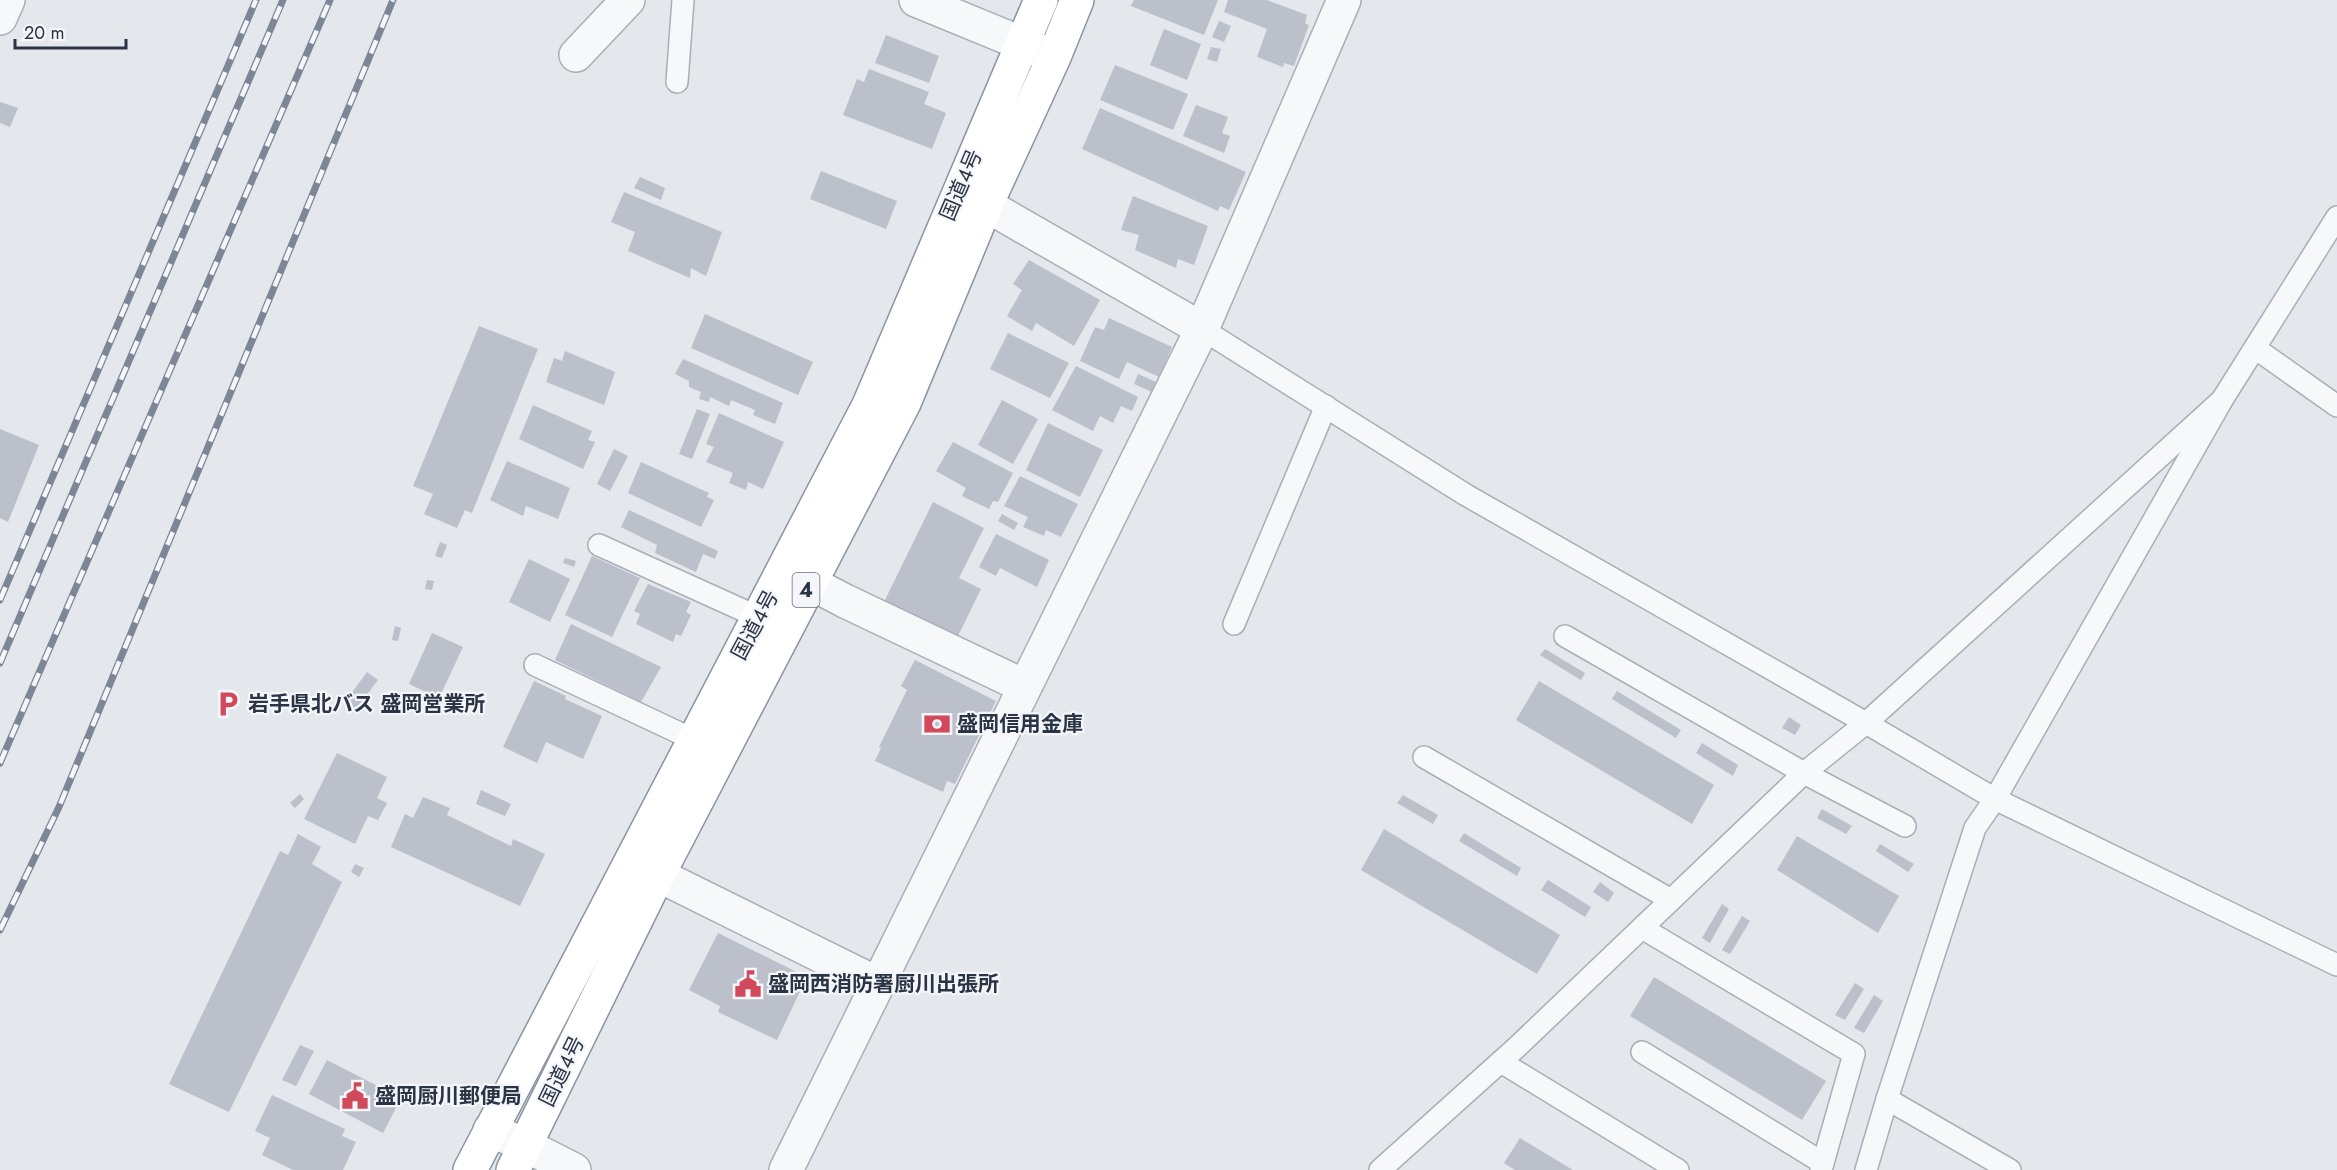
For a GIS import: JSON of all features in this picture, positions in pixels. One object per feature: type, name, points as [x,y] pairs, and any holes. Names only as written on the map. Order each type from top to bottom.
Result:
[{"type":"highway","name":"国道4号","points":[[972,199],[1023,44],[1041,0]]},
{"type":"highway","name":"国道4号","points":[[470,1170],[490,1130],[644,868],[797,576],[869,405],[972,199],[1054,57],[1077,0]]},
{"type":"highway","name":"国道4号","points":[[519,1157],[644,868]]},
{"type":"street","points":[[0,18],[8,0]]},
{"type":"street","points":[[576,55],[628,0]]},
{"type":"street","points":[[915,0],[1054,57]]},
{"type":"street","points":[[786,1170],[1202,329],[1344,0]]},
{"type":"street","points":[[972,199],[1202,329]]},
{"type":"street","points":[[797,576],[1024,686]]},
{"type":"street","points":[[644,868],[878,984]]},
{"type":"street","points":[[490,1130],[519,1157],[574,1170]]},
{"type":"lane","points":[[677,82],[683,0]]},
{"type":"lane","points":[[1866,1170],[1976,828],[1995,799],[2222,400],[2337,217]]},
{"type":"lane","points":[[1202,329],[1466,495],[1995,799],[2337,965]]},
{"type":"lane","points":[[2255,348],[2337,406]]},
{"type":"lane","points":[[1380,1170],[1501,1062],[1804,773],[1866,723],[2222,400]]},
{"type":"lane","points":[[1234,624],[1326,406]]},
{"type":"lane","points":[[599,545],[772,624]]},
{"type":"lane","points":[[1565,636],[1804,773],[1905,826]]},
{"type":"lane","points":[[535,665],[708,746]]},
{"type":"lane","points":[[1424,757],[1671,900]]},
{"type":"lane","points":[[1642,928],[1854,1054],[1822,1166],[1642,1052]]},
{"type":"lane","points":[[1501,1062],[1677,1170]]},
{"type":"lane","points":[[1887,1100],[2010,1170]]},
{"type":"building","points":[[1134,0],[1218,0],[1204,35],[1131,6]]},
{"type":"building","points":[[1228,0],[1267,0],[1307,15],[1305,23],[1309,25],[1294,66],[1284,63],[1283,67],[1257,57],[1267,29],[1224,12]]},
{"type":"building","points":[[1219,21],[1231,26],[1224,42],[1212,37]]},
{"type":"building","points":[[1164,29],[1201,44],[1187,80],[1150,65]]},
{"type":"building","points":[[886,35],[939,56],[929,83],[875,63]]},
{"type":"building","points":[[1211,47],[1221,49],[1217,62],[1207,59]]},
{"type":"building","points":[[1115,65],[1188,94],[1173,130],[1100,100]]},
{"type":"building","points":[[869,69],[929,92],[924,104],[946,113],[932,149],[843,115],[857,79],[864,82]]},
{"type":"building","points":[[0,102],[18,108],[10,127],[0,123]]},
{"type":"building","points":[[1196,105],[1228,117],[1222,133],[1230,136],[1224,153],[1183,136]]},
{"type":"building","points":[[1100,108],[1246,172],[1229,210],[1220,206],[1218,211],[1082,149]]},
{"type":"building","points":[[821,171],[897,201],[886,229],[810,199]]},
{"type":"building","points":[[640,177],[665,188],[661,200],[634,188]]},
{"type":"building","points":[[624,192],[722,232],[706,276],[691,268],[690,278],[628,251],[635,232],[611,222]]},
{"type":"building","points":[[1133,196],[1208,226],[1194,265],[1178,259],[1176,268],[1135,250],[1139,235],[1121,230]]},
{"type":"building","points":[[1029,260],[1100,300],[1074,346],[1036,323],[1032,331],[1007,316],[1022,290],[1013,284]]},
{"type":"building","points":[[705,314],[813,362],[798,395],[691,348]]},
{"type":"building","points":[[1109,318],[1172,347],[1159,377],[1127,362],[1119,379],[1080,361],[1095,327],[1104,330]]},
{"type":"building","points":[[479,326],[538,349],[472,513],[465,510],[457,528],[424,514],[433,494],[413,486]]},
{"type":"building","points":[[1008,333],[1069,363],[1050,398],[990,369]]},
{"type":"building","points":[[565,351],[615,372],[604,405],[546,382],[554,358],[562,361]]},
{"type":"building","points":[[683,359],[783,403],[775,424],[753,415],[755,410],[731,400],[729,406],[710,397],[709,402],[699,399],[701,392],[689,387],[689,381],[675,374]]},
{"type":"building","points":[[1076,366],[1138,397],[1132,411],[1121,406],[1113,423],[1100,416],[1093,431],[1052,410]]},
{"type":"building","points":[[1138,374],[1156,382],[1152,392],[1134,384]]},
{"type":"building","points":[[1002,400],[1038,419],[1013,464],[978,445]]},
{"type":"building","points":[[533,405],[592,431],[588,440],[595,442],[583,469],[519,439]]},
{"type":"building","points":[[697,409],[710,414],[692,459],[679,454]]},
{"type":"building","points":[[719,413],[784,442],[763,489],[748,482],[746,490],[729,483],[733,473],[706,462],[714,447],[706,444]]},
{"type":"building","points":[[1048,423],[1103,450],[1080,497],[1026,470]]},
{"type":"building","points":[[0,429],[39,445],[8,522],[0,518]]},
{"type":"building","points":[[953,442],[1013,473],[998,502],[993,501],[989,509],[962,496],[966,488],[936,471]]},
{"type":"building","points":[[614,449],[628,456],[610,491],[597,484]]},
{"type":"building","points":[[507,461],[570,488],[558,519],[526,506],[523,516],[490,500]]},
{"type":"building","points":[[641,462],[709,493],[707,497],[714,500],[701,527],[628,493]]},
{"type":"building","points":[[1020,476],[1078,504],[1061,537],[1046,530],[1044,536],[1023,527],[1028,517],[1004,506]]},
{"type":"building","points":[[933,502],[984,528],[959,578],[981,589],[957,638],[884,602]]},
{"type":"building","points":[[629,510],[718,551],[715,559],[703,554],[696,572],[655,553],[657,545],[621,527]]},
{"type":"building","points":[[1002,514],[1018,523],[1014,530],[998,521]]},
{"type":"building","points":[[996,534],[1049,560],[1037,587],[1000,568],[996,576],[979,567]]},
{"type":"building","points":[[440,542],[447,545],[442,558],[435,556]]},
{"type":"building","points":[[592,556],[640,578],[612,637],[565,615]]},
{"type":"building","points":[[565,558],[576,561],[574,567],[563,563]]},
{"type":"building","points":[[529,559],[570,579],[550,622],[509,602]]},
{"type":"building","points":[[427,580],[434,581],[432,590],[425,589]]},
{"type":"building","points":[[648,584],[691,602],[686,612],[691,615],[681,636],[676,634],[673,642],[636,624],[640,614],[634,611]]},
{"type":"building","points":[[571,624],[661,667],[641,702],[555,660]]},
{"type":"building","points":[[395,626],[401,628],[398,641],[392,640]]},
{"type":"building","points":[[432,633],[463,647],[439,698],[409,684]]},
{"type":"building","points":[[1545,649],[1585,673],[1581,680],[1540,655]]},
{"type":"building","name":"盛岡信用金庫","points":[[915,660],[996,701],[955,784],[947,781],[943,792],[875,761],[881,748],[879,747],[907,690],[901,686]]},
{"type":"building","points":[[367,672],[378,680],[356,709],[346,701]]},
{"type":"building","points":[[534,681],[566,696],[565,699],[602,716],[583,759],[546,742],[537,763],[503,747]]},
{"type":"building","points":[[1539,681],[1714,785],[1692,824],[1516,720]]},
{"type":"building","points":[[1617,691],[1681,730],[1676,738],[1612,699]]},
{"type":"building","points":[[1789,717],[1801,725],[1795,735],[1782,728]]},
{"type":"building","points":[[1702,743],[1738,765],[1733,776],[1696,753]]},
{"type":"building","points":[[337,753],[387,777],[377,798],[387,803],[378,820],[368,816],[355,844],[304,819]]},
{"type":"building","points":[[481,790],[511,804],[505,816],[476,804]]},
{"type":"building","points":[[300,794],[304,799],[295,808],[290,803]]},
{"type":"building","points":[[1403,795],[1438,815],[1433,824],[1397,803]]},
{"type":"building","points":[[423,797],[450,808],[447,815],[511,846],[513,839],[545,854],[520,906],[391,847],[405,814],[413,818]]},
{"type":"building","points":[[1822,809],[1852,826],[1846,834],[1817,818]]},
{"type":"building","points":[[1384,829],[1560,935],[1537,974],[1361,870]]},
{"type":"building","points":[[1464,833],[1521,868],[1517,876],[1459,841]]},
{"type":"building","points":[[298,834],[321,847],[312,864],[342,882],[229,1112],[169,1084],[280,851],[288,855]]},
{"type":"building","points":[[1797,836],[1899,896],[1878,933],[1777,870]]},
{"type":"building","points":[[1880,844],[1914,864],[1908,872],[1876,851]]},
{"type":"building","points":[[355,864],[364,868],[359,877],[351,872]]},
{"type":"building","points":[[1548,880],[1591,907],[1585,917],[1541,890]]},
{"type":"building","points":[[1600,882],[1614,893],[1608,902],[1593,892]]},
{"type":"building","points":[[1722,904],[1729,909],[1710,943],[1702,938]]},
{"type":"building","points":[[1742,916],[1750,921],[1730,954],[1722,950]]},
{"type":"building","name":"盛岡西消防署厨川出張所","points":[[718,933],[807,977],[777,1040],[718,1012],[720,1006],[689,990]]},
{"type":"building","points":[[1654,977],[1826,1081],[1802,1120],[1630,1016]]},
{"type":"building","points":[[1855,983],[1864,989],[1845,1020],[1835,1015]]},
{"type":"building","points":[[1874,995],[1883,1001],[1864,1033],[1854,1028]]},
{"type":"building","points":[[300,1045],[314,1051],[296,1086],[282,1080]]},
{"type":"building","points":[[327,1060],[401,1098],[383,1133],[309,1094]]},
{"type":"building","points":[[272,1095],[345,1129],[342,1136],[356,1142],[343,1170],[293,1170],[262,1155],[270,1138],[255,1131]]},
{"type":"building","points":[[1520,1138],[1573,1170],[1515,1170],[1504,1163]]},
{"type":"railway","points":[[0,600],[256,0]]},
{"type":"railway","points":[[0,663],[283,0]]},
{"type":"railway","points":[[0,763],[330,0]]},
{"type":"railway","points":[[0,930],[59,807],[393,0]]},
{"type":"place","name":"岩手県北バス 盛岡営業所","points":[[228,704]]},
{"type":"place","name":"盛岡信用金庫","points":[[937,724]]},
{"type":"place","name":"盛岡西消防署厨川出張所","points":[[748,984]]},
{"type":"place","name":"盛岡厨川郵便局","points":[[355,1096]]}]
